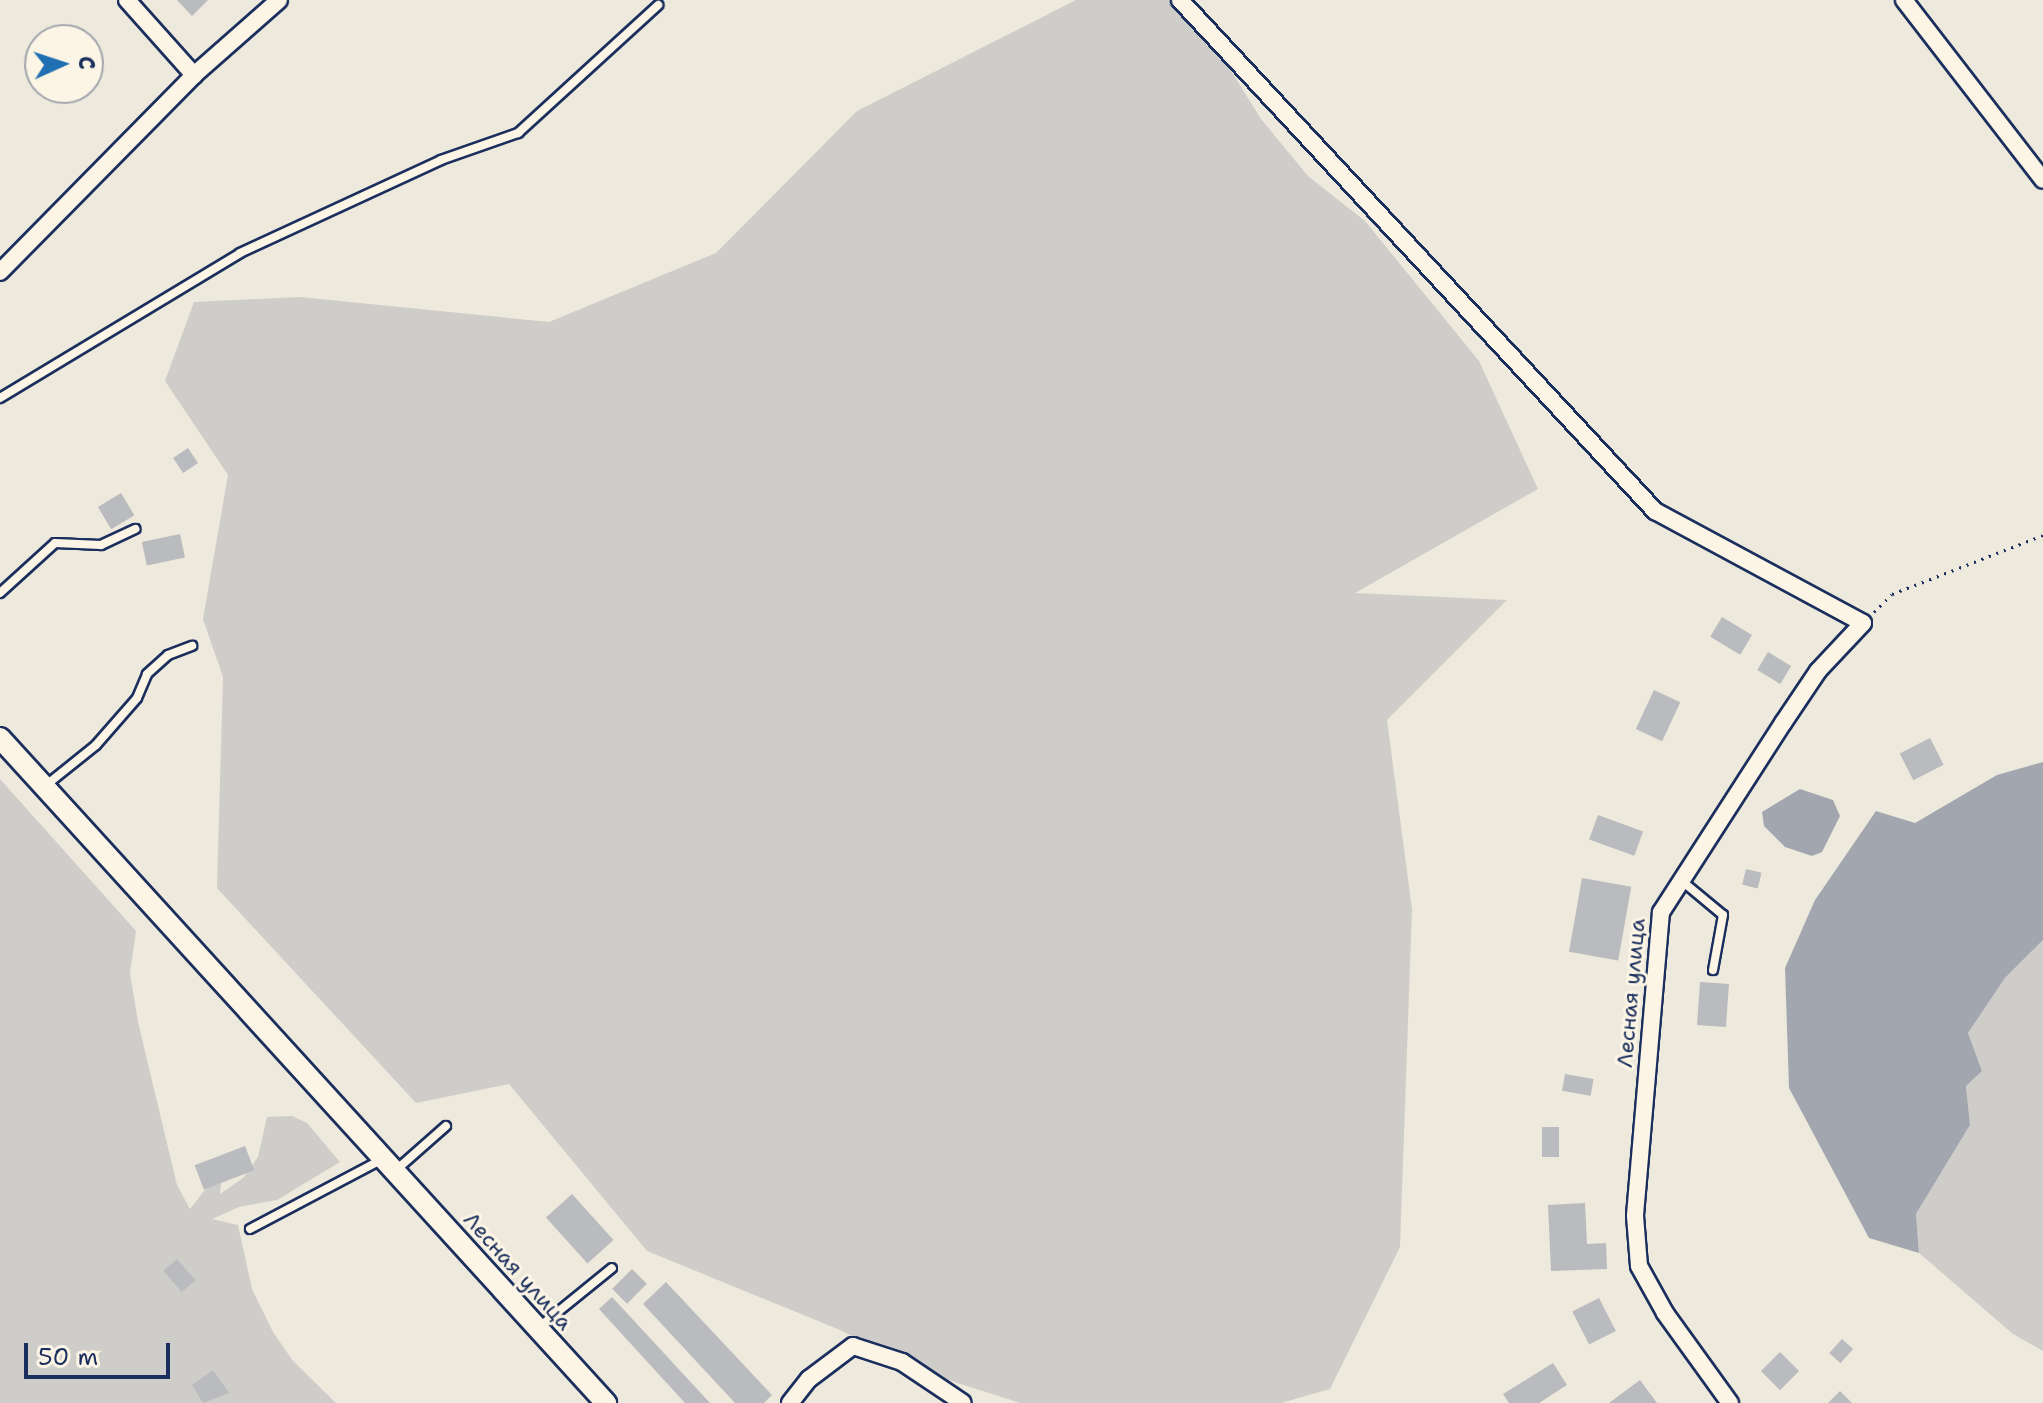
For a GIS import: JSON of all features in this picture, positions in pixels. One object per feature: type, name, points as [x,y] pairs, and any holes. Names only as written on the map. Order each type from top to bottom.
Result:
[{"type":"street","points":[[127,0],[194,75]]},
{"type":"street","points":[[0,272],[194,75],[279,0]]},
{"type":"street","points":[[1180,0],[1655,511],[1863,623]]},
{"type":"street","points":[[1904,0],[2043,180]]},
{"type":"street","name":"Лесная улица","points":[[1730,1403],[1665,1313],[1639,1266],[1635,1216],[1661,912],[1818,671],[1863,623]]},
{"type":"street","name":"Лесная улица","points":[[0,738],[606,1403]]},
{"type":"street","points":[[790,1403],[809,1379],[853,1346],[902,1362],[963,1403]]},
{"type":"lane","points":[[0,398],[240,253],[441,160],[518,133],[658,5]]},
{"type":"lane","points":[[0,593],[55,543],[101,545],[135,529]]},
{"type":"lane","points":[[44,787],[96,745],[137,698],[147,674],[168,655],[192,646]]},
{"type":"lane","points":[[1681,880],[1723,915],[1713,970]]},
{"type":"lane","points":[[250,1229],[389,1165],[446,1126]]},
{"type":"lane","points":[[538,1328],[612,1268]]},
{"type":"path","points":[[1863,623],[1892,594],[2043,535]]},
{"type":"shaded area","points":[[1076,0],[1187,0],[1261,119],[1308,176],[1365,221],[1479,361],[1538,489],[1355,593],[1507,600],[1387,720],[1412,909],[1400,1247],[1330,1389],[1281,1403],[1020,1403],[923,1372],[840,1330],[647,1251],[509,1084],[416,1103],[217,888],[223,677],[203,619],[228,475],[165,381],[194,302],[300,297],[549,322],[716,253],[857,111]]},
{"type":"shaded area","points":[[2043,762],[2043,940],[2005,978],[1968,1033],[1982,1071],[1966,1086],[1970,1125],[1916,1214],[1919,1253],[1869,1238],[1789,1088],[1785,968],[1815,900],[1876,811],[1915,823],[1997,775]]},
{"type":"shaded area","points":[[0,779],[136,931],[130,973],[138,1022],[177,1185],[190,1209],[223,1167],[220,1194],[243,1178],[258,1157],[267,1117],[292,1116],[307,1123],[340,1162],[277,1200],[239,1207],[212,1219],[238,1225],[252,1289],[273,1332],[293,1361],[336,1403],[0,1403]]},
{"type":"shaded area","points":[[1800,789],[1833,800],[1840,816],[1822,852],[1812,856],[1785,847],[1764,826],[1762,812]]},
{"type":"shaded area","points":[[2043,940],[2043,1351],[2013,1334],[1919,1253],[1916,1214],[1970,1125],[1966,1086],[1982,1071],[1968,1033],[2005,978]]},
{"type":"building","points":[[177,0],[208,0],[192,16]]},
{"type":"building","points":[[188,448],[198,463],[183,473],[173,458]]},
{"type":"building","points":[[121,493],[134,515],[111,529],[98,507]]},
{"type":"building","points":[[180,534],[185,557],[147,566],[142,542]]},
{"type":"building","points":[[1722,617],[1752,635],[1740,655],[1710,637]]},
{"type":"building","points":[[1768,652],[1791,666],[1780,684],[1757,670]]},
{"type":"building","points":[[1654,690],[1680,702],[1662,741],[1636,729]]},
{"type":"building","points":[[1930,738],[1944,765],[1913,780],[1900,753]]},
{"type":"building","points":[[1598,815],[1643,831],[1634,856],[1589,839]]},
{"type":"building","points":[[1746,869],[1762,873],[1758,888],[1742,885]]},
{"type":"building","points":[[1582,878],[1631,887],[1618,961],[1569,952]]},
{"type":"building","points":[[1700,982],[1729,984],[1726,1027],[1697,1025]]},
{"type":"building","points":[[1565,1074],[1594,1079],[1591,1096],[1562,1091]]},
{"type":"building","points":[[1542,1127],[1559,1127],[1559,1157],[1542,1157]]},
{"type":"building","points":[[245,1146],[254,1170],[204,1190],[195,1165]]},
{"type":"building","points":[[572,1194],[613,1240],[587,1263],[546,1217]]},
{"type":"building","points":[[1585,1203],[1587,1244],[1606,1243],[1607,1269],[1551,1271],[1548,1205]]},
{"type":"building","points":[[177,1259],[195,1280],[182,1292],[163,1271]]},
{"type":"building","points":[[632,1269],[647,1284],[627,1304],[612,1289]]},
{"type":"building","points":[[666,1282],[772,1395],[764,1403],[735,1403],[643,1304]]},
{"type":"building","points":[[612,1297],[710,1403],[685,1403],[599,1309]]},
{"type":"building","points":[[1599,1298],[1616,1331],[1589,1345],[1572,1312]]},
{"type":"building","points":[[1842,1339],[1853,1349],[1840,1363],[1829,1353]]},
{"type":"building","points":[[1780,1352],[1799,1371],[1780,1390],[1761,1371]]},
{"type":"building","points":[[1553,1363],[1567,1385],[1539,1403],[1509,1403],[1503,1394]]},
{"type":"building","points":[[213,1370],[229,1393],[203,1403],[192,1385]]},
{"type":"building","points":[[1640,1380],[1657,1403],[1609,1403]]},
{"type":"building","points":[[1840,1391],[1852,1403],[1828,1403]]}]
